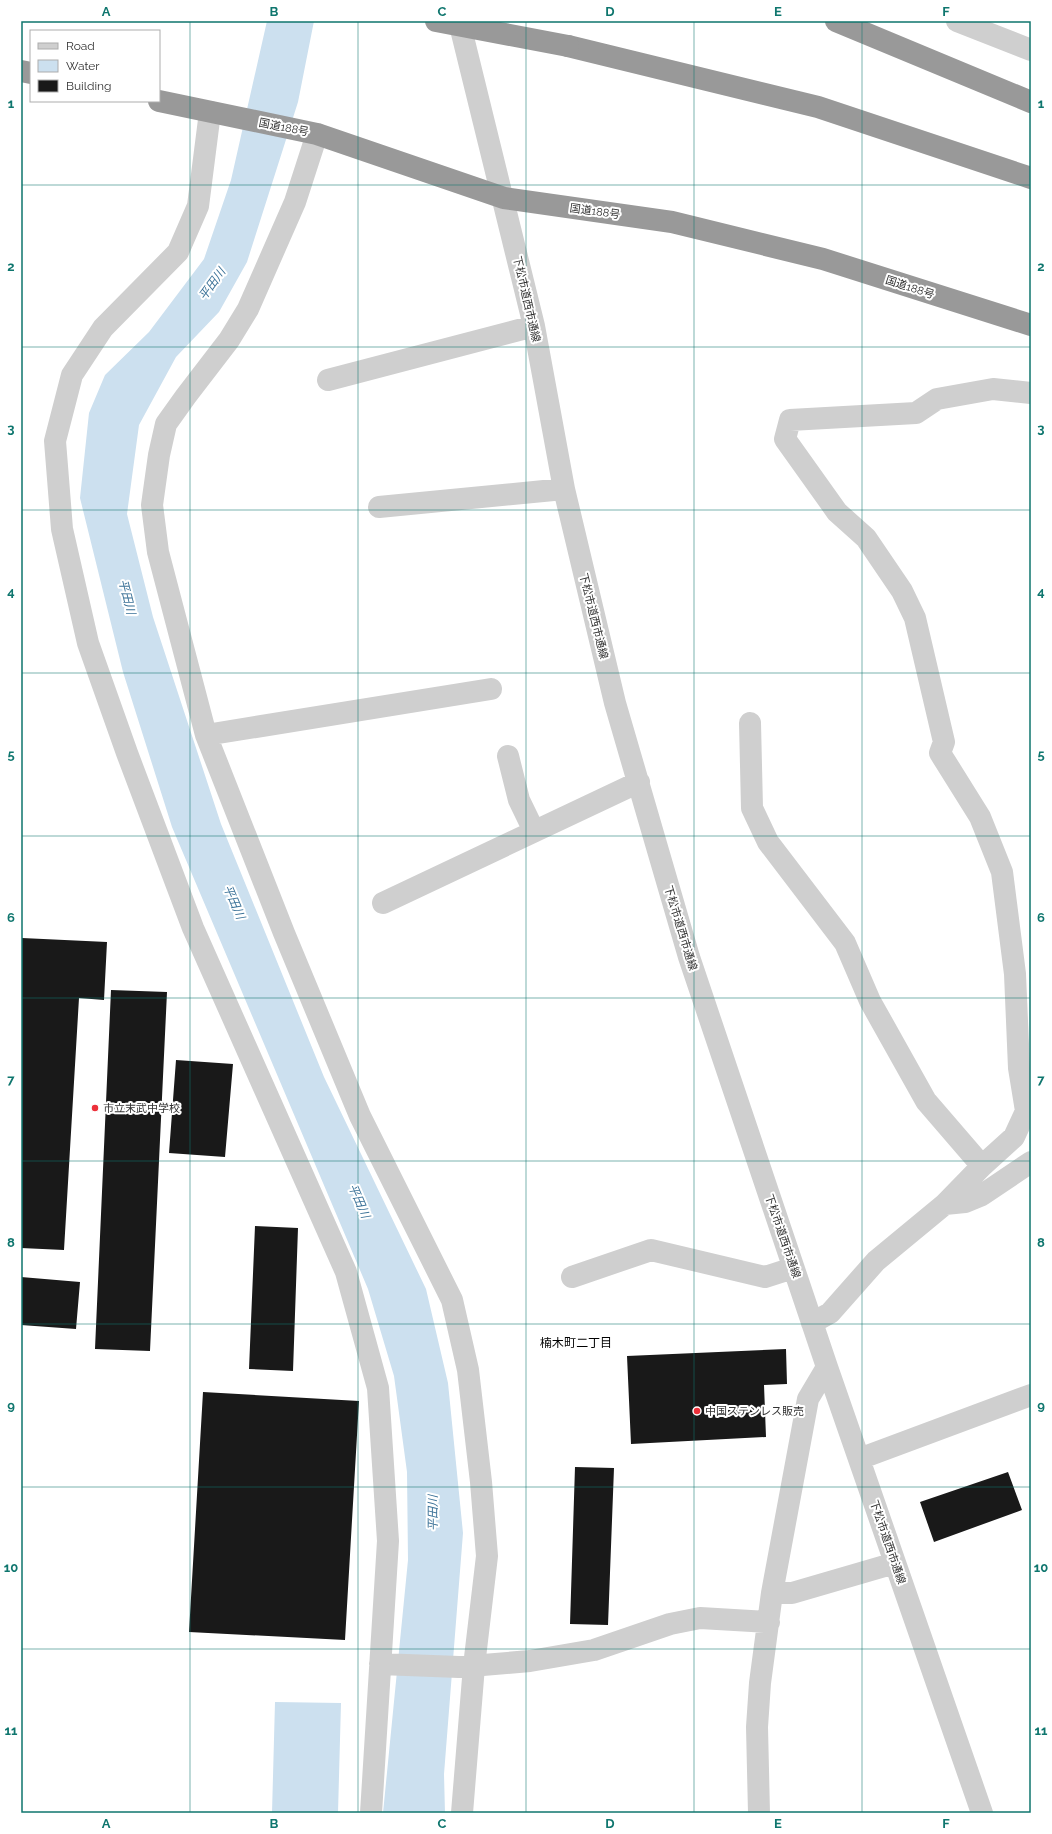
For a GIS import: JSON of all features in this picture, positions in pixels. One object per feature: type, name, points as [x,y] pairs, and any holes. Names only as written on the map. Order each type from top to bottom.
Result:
[{"type":"highway","points":[[436,21],[568,46],[818,107],[1031,178]]},
{"type":"highway","points":[[836,21],[1031,102]]},
{"type":"highway","name":"国道188号","points":[[160,101],[308,132],[504,198],[680,224],[823,260],[1031,325]]},
{"type":"street","name":"下松市道西市通線","points":[[459,21],[504,198],[534,326],[564,489],[615,702],[689,957],[827,1367],[982,1813]]},
{"type":"street","points":[[957,21],[1031,50]]},
{"type":"street","points":[[220,114],[198,206],[178,252],[103,328],[72,375],[55,441],[62,529],[88,643],[127,752],[190,920],[346,1272],[378,1388],[388,1541],[387,1664],[371,1813]]},
{"type":"street","points":[[308,132],[295,202],[248,309],[229,340],[166,424],[159,455],[152,505],[158,552],[206,734],[284,933],[360,1116],[452,1300],[468,1370],[481,1482],[487,1556],[467,1666],[462,1813]]},
{"type":"street","points":[[328,380],[534,326]]},
{"type":"street","points":[[812,1323],[830,1313],[876,1262],[945,1204],[982,1166],[1014,1137],[1026,1111],[1019,1068],[1023,973],[1002,872],[980,817],[940,753],[944,742],[915,618],[902,591],[866,538],[837,512],[785,439],[790,420],[916,413],[937,398],[993,389],[1031,393]]},
{"type":"street","points":[[379,507],[564,489]]},
{"type":"street","points":[[206,734],[491,689]]},
{"type":"street","points":[[750,723],[752,808],[768,842],[845,943],[870,1001],[926,1101],[982,1166]]},
{"type":"street","points":[[508,756],[519,800],[534,831]]},
{"type":"street","points":[[383,903],[638,782]]},
{"type":"street","points":[[945,1204],[965,1202],[982,1195],[1031,1162]]},
{"type":"street","points":[[572,1277],[651,1250],[765,1277],[794,1268]]},
{"type":"street","points":[[759,1813],[757,1727],[760,1683],[772,1592],[808,1399],[827,1367]]},
{"type":"street","points":[[859,1459],[1031,1395]]},
{"type":"street","points":[[772,1592],[792,1593],[895,1563]]},
{"type":"street","points":[[387,1664],[467,1666],[530,1661],[594,1650],[670,1624],[700,1618],[769,1622]]},
{"type":"water","name":"平田川","points":[[267,21],[314,21],[298,102],[247,262],[219,312],[176,357],[139,425],[127,514],[153,617],[221,824],[324,1077],[426,1289],[448,1383],[463,1533],[444,1774],[445,1813],[383,1813],[408,1560],[407,1472],[394,1376],[368,1289],[172,827],[123,672],[80,498],[89,413],[105,375],[149,332],[204,259],[231,180]]},
{"type":"water","points":[[275,1702],[341,1703],[338,1813],[272,1813]]},
{"type":"building","points":[[22,938],[107,942],[104,1000],[79,998],[64,1250],[21,1248]]},
{"type":"building","points":[[111,990],[167,992],[150,1351],[95,1349]]},
{"type":"building","points":[[176,1060],[233,1064],[225,1157],[169,1153]]},
{"type":"building","points":[[255,1226],[298,1228],[293,1371],[249,1369]]},
{"type":"building","points":[[21,1277],[80,1282],[76,1329],[21,1325]]},
{"type":"building","name":"中国ステンレス販売","points":[[786,1349],[787,1384],[764,1385],[766,1437],[631,1444],[627,1356]]},
{"type":"building","points":[[203,1392],[359,1401],[345,1640],[189,1632]]},
{"type":"building","points":[[575,1467],[614,1468],[608,1625],[570,1624]]},
{"type":"building","points":[[1008,1472],[1022,1510],[934,1542],[920,1502]]},
{"type":"place","name":"市立末武中学校","points":[[95,1108]]},
{"type":"place","name":"中国ステンレス販売","points":[[697,1411]]},
{"type":"district","name":"楠木町二丁目","points":[[576,1343]]}]
